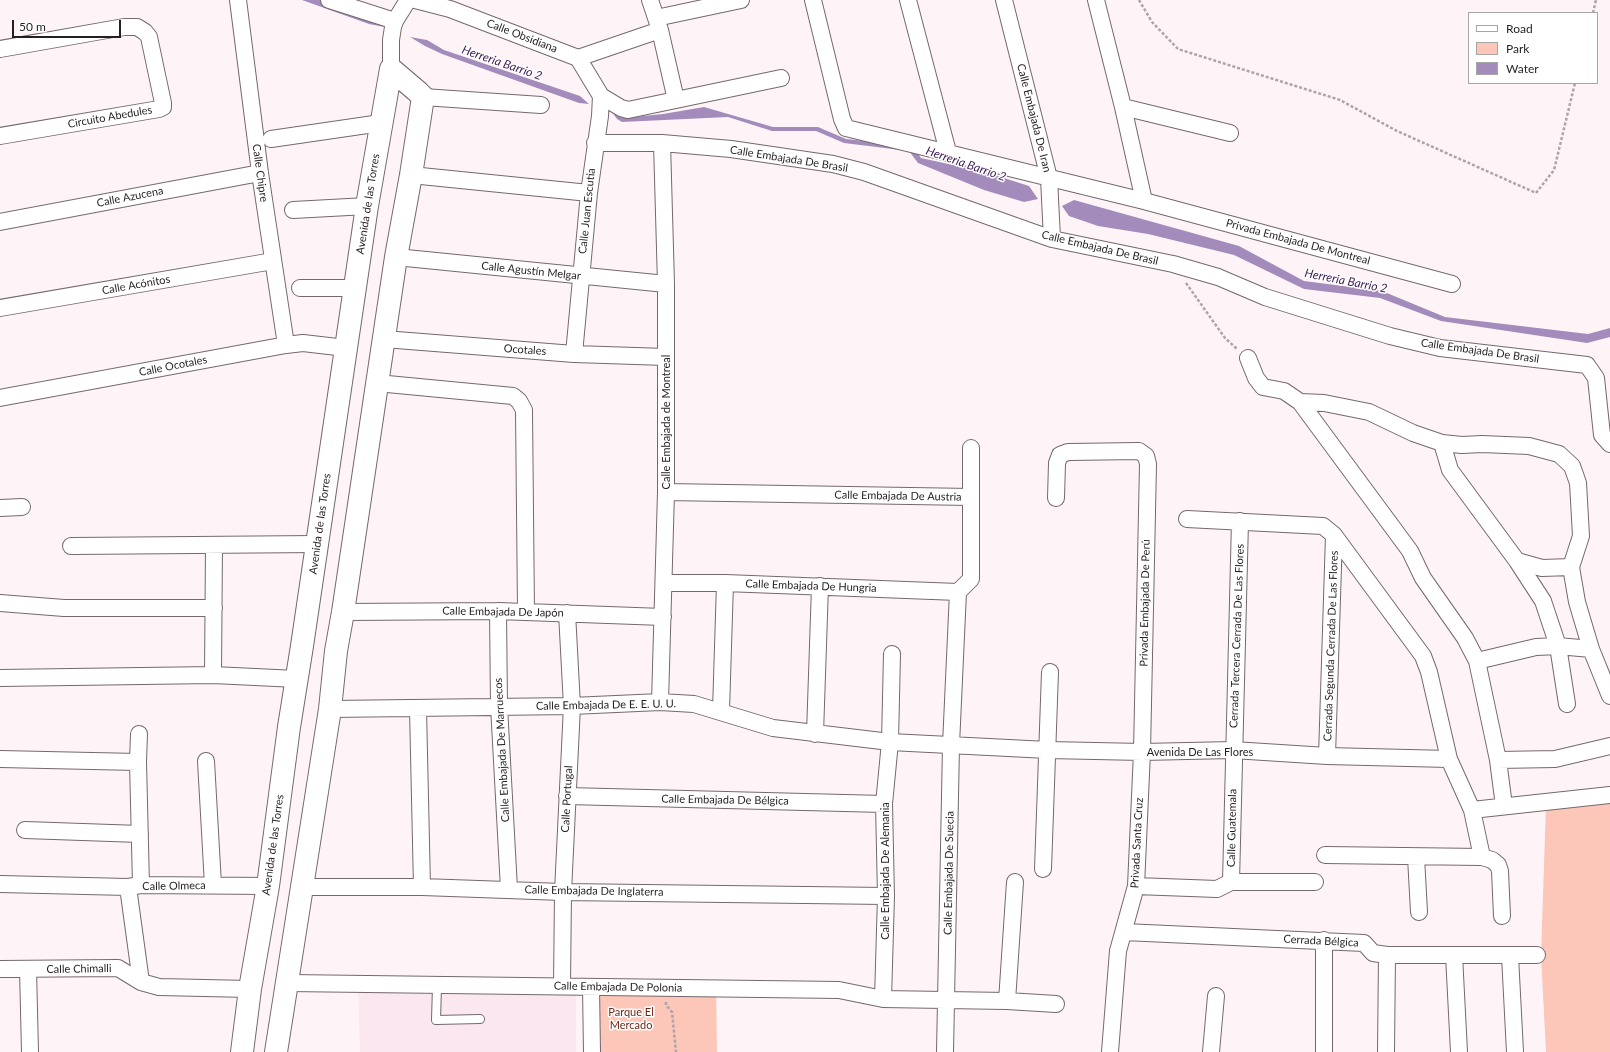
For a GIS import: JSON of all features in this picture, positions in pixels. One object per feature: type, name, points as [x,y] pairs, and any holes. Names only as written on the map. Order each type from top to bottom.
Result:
[{"type":"main road","points":[[276,1052],[330,709],[336,651],[422,97],[391,69]]},
{"type":"main road","name":"Avenida de las Torres","points":[[242,1052],[250,989],[268,886],[289,728],[367,206],[391,69]]},
{"type":"main road","points":[[302,646],[336,651]]},
{"type":"street","name":"Calle Chipre","points":[[235,0],[286,345]]},
{"type":"street","points":[[329,0],[395,20]]},
{"type":"street","name":"Avenida de las Torres","points":[[391,69],[391,40],[395,20],[408,0]]},
{"type":"street","points":[[650,0],[658,24],[676,100]]},
{"type":"street","points":[[741,0],[658,24],[578,58],[600,105],[628,110],[781,78]]},
{"type":"street","points":[[813,0],[842,119],[846,128],[1144,201],[1123,107],[1096,0]]},
{"type":"street","points":[[908,0],[948,152]]},
{"type":"street","name":"Calle Embajada De Iran","points":[[1004,0],[1049,178],[1052,239]]},
{"type":"street","name":"Calle Obsidiana","points":[[423,1],[451,4],[578,58]]},
{"type":"street","name":"Circuito Abedules","points":[[0,49],[124,27],[137,28],[145,32],[149,37],[163,107],[159,109],[0,136]]},
{"type":"street","points":[[422,97],[541,105]]},
{"type":"street","name":"Calle Juan Escutia","points":[[574,354],[588,193],[600,105]]},
{"type":"street","points":[[1123,107],[1230,133]]},
{"type":"street","points":[[271,139],[381,123]]},
{"type":"street","name":"Calle Embajada De Brasil","points":[[595,143],[662,143],[731,149],[833,164],[856,170],[1052,239],[1173,264],[1218,277],[1265,297],[1390,336],[1440,348],[1587,366],[1596,378],[1602,435],[1610,444]]},
{"type":"street","name":"Calle Embajada de Montreal","points":[[660,702],[666,492],[666,284],[662,143]]},
{"type":"street","name":"Calle Azucena","points":[[0,222],[260,173]]},
{"type":"street","points":[[411,175],[588,193]]},
{"type":"street","name":"Privada Embajada De Montreal","points":[[1144,201],[1452,284]]},
{"type":"street","points":[[293,210],[367,206]]},
{"type":"street","name":"Calle Agustín Melgar","points":[[396,257],[666,284]]},
{"type":"street","name":"Calle Acónitos","points":[[0,308],[273,261]]},
{"type":"street","points":[[300,288],[355,288]]},
{"type":"street","name":"Ocotales","points":[[384,339],[574,354],[666,357]]},
{"type":"street","name":"Calle Ocotales","points":[[0,398],[286,345],[303,343],[346,348]]},
{"type":"street","points":[[1248,358],[1256,378],[1264,387],[1284,391],[1300,402],[1410,551],[1423,578],[1465,638],[1478,661],[1498,760],[1504,806]]},
{"type":"street","points":[[377,383],[513,396],[519,401],[524,410],[526,612]]},
{"type":"street","points":[[1300,402],[1324,403],[1369,412],[1413,433],[1442,443],[1462,445],[1482,444],[1529,446],[1559,454],[1572,466],[1578,483],[1581,536],[1571,567],[1577,602],[1591,649],[1610,696]]},
{"type":"street","points":[[1442,443],[1450,470],[1517,561],[1543,601],[1558,646],[1567,704]]},
{"type":"street","points":[[971,448],[971,497]]},
{"type":"street","name":"Privada Embajada De Perú","points":[[1056,498],[1057,463],[1060,455],[1068,452],[1139,451],[1146,456],[1148,464],[1142,752]]},
{"type":"street","name":"Calle Embajada De Austria","points":[[666,492],[971,497],[971,579],[958,592]]},
{"type":"street","points":[[0,508],[22,507]]},
{"type":"street","points":[[1187,519],[1323,526],[1334,535],[1423,656],[1429,672],[1449,759],[1472,810],[1482,858]]},
{"type":"street","name":"Cerrada Tercera Cerrada De Las Flores","points":[[1233,750],[1240,521]]},
{"type":"street","name":"Cerrada Segunda Cerrada De Las Flores","points":[[1327,756],[1334,535]]},
{"type":"street","points":[[71,546],[317,544]]},
{"type":"street","points":[[214,545],[214,675]]},
{"type":"street","points":[[1517,561],[1542,568],[1571,567]]},
{"type":"street","name":"Calle Embajada De Hungria","points":[[664,583],[725,583],[958,592]]},
{"type":"street","points":[[721,712],[725,583]]},
{"type":"street","points":[[815,734],[820,586]]},
{"type":"street","points":[[951,745],[958,592]]},
{"type":"street","points":[[0,603],[64,608],[214,608]]},
{"type":"street","name":"Calle Embajada De Japón","points":[[343,612],[498,611],[663,617]]},
{"type":"street","name":"Calle Embajada De Marruecos","points":[[498,611],[499,706],[509,889]]},
{"type":"street","name":"Calle Portugal","points":[[562,986],[563,892],[572,706],[567,613]]},
{"type":"street","points":[[1478,661],[1536,647],[1558,646],[1591,649]]},
{"type":"street","name":"Calle Embajada De Alemania","points":[[883,999],[886,896],[884,804],[890,742],[892,654]]},
{"type":"street","points":[[1044,869],[1050,672]]},
{"type":"street","points":[[0,678],[214,675],[297,679]]},
{"type":"street","name":"Calle Embajada De E. E. U. U.","points":[[330,709],[572,706],[660,702],[694,704],[773,728],[890,742],[951,745]]},
{"type":"street","points":[[418,709],[422,887]]},
{"type":"street","points":[[0,884],[134,886],[140,834],[138,762],[139,734]]},
{"type":"street","name":"Avenida De Las Flores","points":[[951,745],[1048,750],[1142,752],[1233,750],[1327,756],[1449,759]]},
{"type":"street","name":"Calle Embajada De Suecia","points":[[945,1052],[951,745]]},
{"type":"street","points":[[1498,760],[1555,759],[1610,746]]},
{"type":"street","name":"Calle Guatemala","points":[[1136,886],[1217,889],[1231,882],[1233,750]]},
{"type":"street","name":"Privada Santa Cruz","points":[[1110,1052],[1118,952],[1136,886],[1142,752]]},
{"type":"street","points":[[0,759],[138,762]]},
{"type":"street","points":[[206,761],[213,885]]},
{"type":"street","points":[[1472,810],[1610,795]]},
{"type":"street","name":"Calle Embajada De Bélgica","points":[[567,796],[884,804]]},
{"type":"street","points":[[25,830],[140,834]]},
{"type":"street","points":[[1325,855],[1482,858],[1492,860],[1498,865],[1500,871],[1502,916]]},
{"type":"street","points":[[1416,857],[1419,912]]},
{"type":"street","points":[[1007,1001],[1015,882]]},
{"type":"street","points":[[1231,882],[1315,882]]},
{"type":"street","name":"Calle Olmeca","points":[[141,982],[134,886],[268,886]]},
{"type":"street","name":"Calle Embajada De Inglaterra","points":[[302,887],[422,887],[563,892],[886,896]]},
{"type":"street","name":"Cerrada Bélgica","points":[[1124,932],[1364,943],[1373,953],[1387,955],[1537,955]]},
{"type":"street","points":[[1324,940],[1324,1052]]},
{"type":"street","points":[[1386,1052],[1387,955]]},
{"type":"street","points":[[1454,955],[1459,1052]]},
{"type":"street","points":[[1510,956],[1515,1052]]},
{"type":"street","name":"Calle Chimalli","points":[[0,969],[118,968],[141,982],[159,987],[250,989]]},
{"type":"street","points":[[28,969],[30,1052]]},
{"type":"street","name":"Calle Embajada De Polonia","points":[[288,983],[839,990],[883,999],[1007,1001],[1056,1004]]},
{"type":"street","points":[[591,987],[592,1052]]},
{"type":"street","points":[[1212,1052],[1216,996]]},
{"type":"lane","points":[[437,986],[436,1020],[480,1019]]},
{"type":"path","points":[[1139,0],[1152,22],[1178,49],[1340,100],[1397,131],[1536,193],[1554,170],[1575,84]]},
{"type":"path","points":[[1593,12],[1596,0]]},
{"type":"path","points":[[1173,264],[1225,338],[1248,358]]},
{"type":"path","points":[[664,988],[666,1005],[672,1012],[676,1052]]},
{"type":"shaded area","points":[[358,984],[576,987],[576,1052],[360,1052]]},
{"type":"green space","points":[[1610,796],[1610,1052],[1546,1052],[1541,956],[1546,804]]},
{"type":"green space","name":"Parque El Mercado","points":[[596,983],[716,987],[717,1052],[598,1052]]},
{"type":"water","points":[[302,0],[320,0],[371,19],[385,27],[369,24]]},
{"type":"water","points":[[410,37],[427,40],[444,50],[580,96],[589,104],[579,103],[442,54]]},
{"type":"water","points":[[704,107],[773,127],[818,127],[846,139],[913,146],[921,158],[985,172],[1029,186],[1038,199],[1024,202],[984,190],[918,163],[909,151],[844,143],[816,131],[772,131],[728,117],[622,122],[617,119],[612,112],[623,118],[663,114]]},
{"type":"water","points":[[1074,200],[1239,246],[1304,281],[1382,291],[1445,317],[1588,334],[1610,328],[1610,337],[1587,343],[1441,321],[1380,298],[1304,289],[1234,255],[1148,234],[1098,226],[1069,216],[1062,206]]},
{"type":"water label","name":"Herreria Barrio 2","points":[[502,63]]},
{"type":"water label","name":"Herreria Barrio 2","points":[[966,164]]},
{"type":"water label","name":"Herreria Barrio 2","points":[[1346,281]]}]
